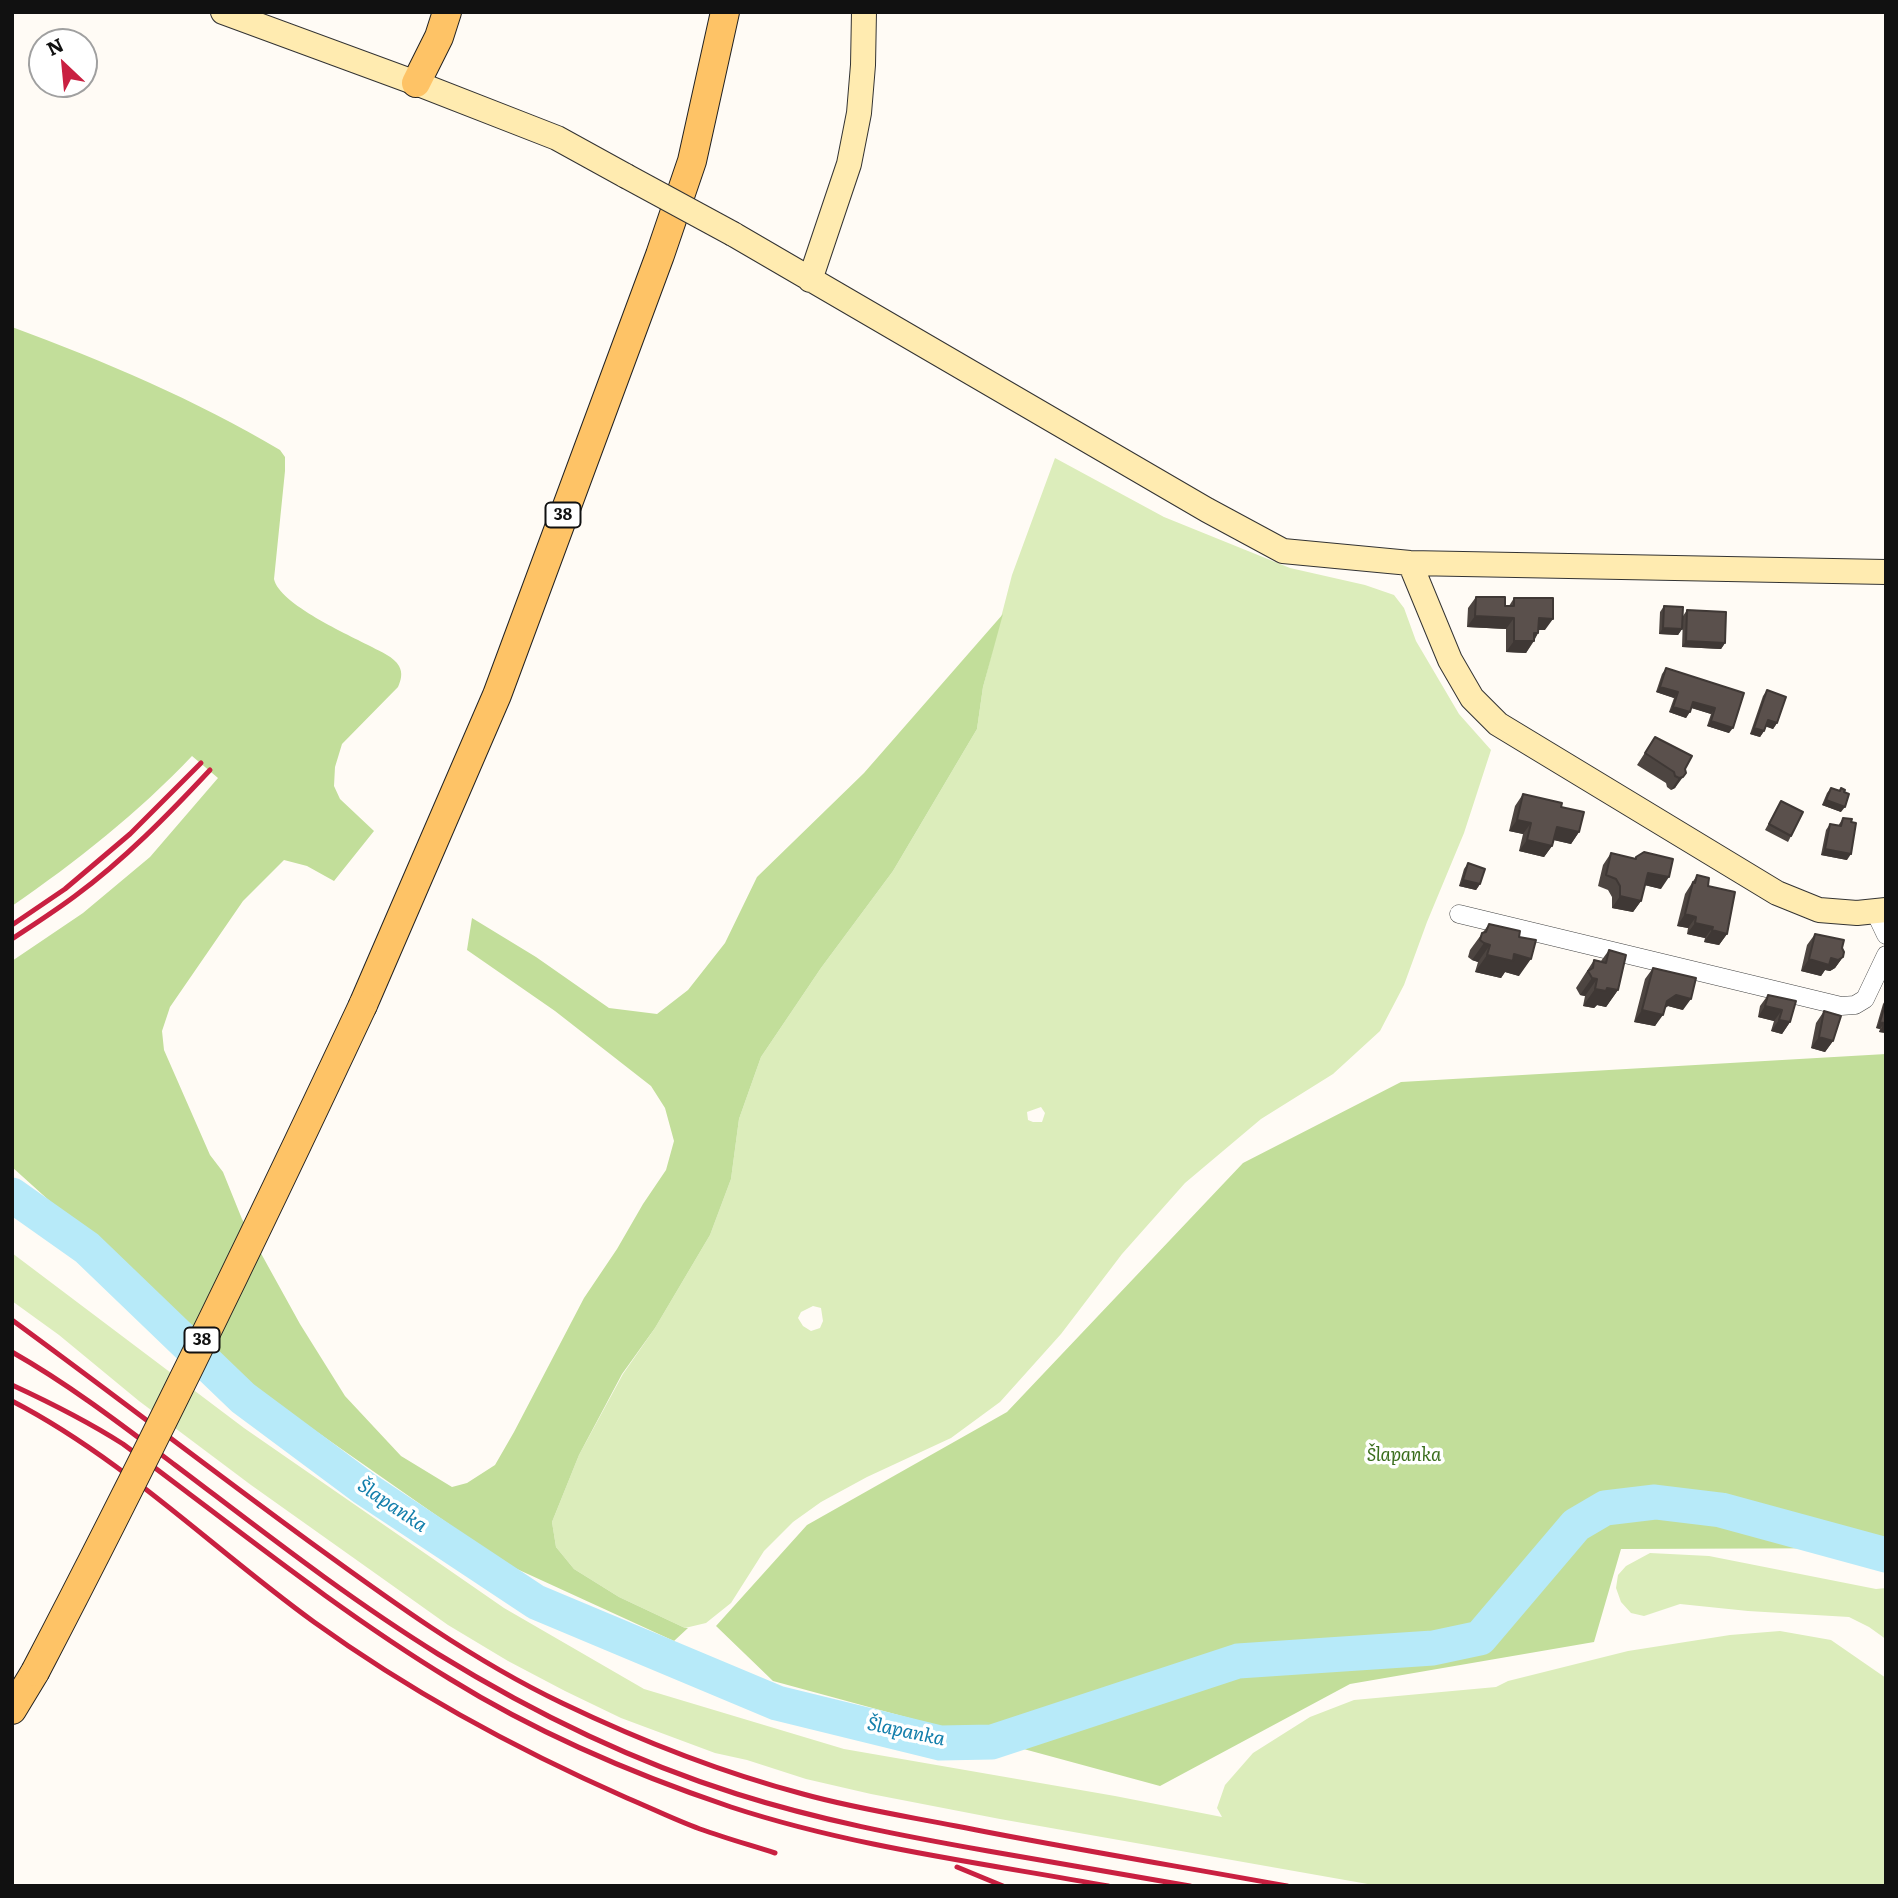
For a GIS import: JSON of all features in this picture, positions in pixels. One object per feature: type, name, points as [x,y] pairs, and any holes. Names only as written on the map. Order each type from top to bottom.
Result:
[{"type":"main road","points":[[416,83],[439,37],[447,12]]},
{"type":"main road","name":"38","points":[[12,1708],[35,1672],[121,1506],[274,1196],[363,1005],[497,695],[660,255],[692,161],[725,12]]},
{"type":"street","points":[[223,12],[557,138],[733,234],[1207,510],[1283,551],[1410,563],[1886,572]]},
{"type":"street","points":[[810,280],[849,164],[860,101],[864,12]]},
{"type":"street","points":[[1410,563],[1450,660],[1472,698],[1498,724],[1777,893],[1819,910],[1857,914],[1881,911],[1886,935]]},
{"type":"street","points":[[1459,914],[1841,1006],[1855,1005],[1864,999],[1886,955]]},
{"type":"green space","points":[[12,327],[149,382],[216,414],[280,450],[285,457],[285,471],[274,579],[279,589],[301,608],[332,627],[387,655],[400,669],[398,687],[342,744],[335,767],[334,786],[340,799],[374,831],[334,881],[307,866],[284,860],[243,901],[170,1007],[162,1031],[164,1050],[210,1155],[223,1172],[242,1219],[300,1324],[345,1396],[401,1456],[452,1487],[467,1483],[495,1465],[584,1298],[666,1170],[674,1141],[665,1108],[651,1086],[555,1011],[467,950],[472,918],[536,957],[609,1008],[657,1014],[688,990],[725,943],[757,877],[864,773],[1003,614],[983,687],[977,729],[893,871],[821,968],[761,1057],[739,1119],[731,1179],[710,1235],[655,1328],[622,1374],[579,1455],[552,1522],[556,1547],[574,1569],[619,1597],[688,1628],[674,1641],[506,1564],[267,1397],[12,1167],[12,961],[83,913],[150,857],[218,778],[192,756],[106,836],[12,906]]},
{"type":"green space","points":[[1055,458],[1164,517],[1290,568],[1365,585],[1394,595],[1404,608],[1416,641],[1459,714],[1491,750],[1464,833],[1404,985],[1380,1031],[1333,1074],[1261,1119],[1185,1183],[1122,1254],[1061,1334],[1000,1402],[951,1438],[867,1477],[821,1502],[793,1522],[764,1551],[731,1603],[706,1623],[685,1628],[619,1597],[574,1569],[556,1547],[552,1522],[579,1455],[623,1374],[655,1328],[710,1235],[731,1179],[739,1119],[761,1057],[821,968],[893,871],[977,729],[983,687],[1012,575]],"holes":[[[1041,1107],[1045,1113],[1042,1122],[1028,1120],[1027,1112]],[[813,1306],[821,1308],[823,1321],[820,1328],[811,1331],[803,1326],[798,1318],[801,1312]]]},
{"type":"green space","points":[[1886,1054],[1886,1548],[1621,1549],[1594,1642],[1350,1684],[1160,1786],[773,1681],[716,1626],[807,1525],[1007,1412],[1243,1163],[1401,1082]]},
{"type":"green space","points":[[12,1253],[244,1428],[504,1608],[644,1689],[844,1749],[1222,1817],[1217,1808],[1225,1785],[1253,1753],[1310,1717],[1354,1700],[1496,1687],[1508,1681],[1628,1651],[1730,1635],[1780,1631],[1831,1640],[1886,1678],[1886,1886],[1379,1886],[871,1794],[715,1753],[621,1718],[508,1661],[448,1625],[251,1485],[12,1301]]},
{"type":"green space","points":[[1650,1553],[1709,1556],[1876,1589],[1886,1588],[1886,1640],[1849,1617],[1680,1604],[1644,1616],[1631,1613],[1621,1602],[1616,1588],[1618,1575],[1626,1566]]},
{"type":"building","points":[[1476,597],[1505,597],[1505,606],[1514,606],[1514,598],[1553,598],[1553,619],[1539,618],[1538,633],[1534,633],[1534,641],[1514,641],[1514,618],[1475,616]]},
{"type":"building","points":[[1664,606],[1683,607],[1682,629],[1663,628]]},
{"type":"building","points":[[1687,610],[1726,612],[1725,643],[1686,641]]},
{"type":"building","points":[[1666,668],[1744,693],[1733,728],[1711,721],[1715,708],[1693,702],[1690,712],[1673,707],[1678,692],[1660,687]]},
{"type":"building","points":[[1767,690],[1786,697],[1777,723],[1768,720],[1764,731],[1754,728]]},
{"type":"building","points":[[1655,737],[1692,756],[1683,777],[1675,776],[1674,772],[1645,753]]},
{"type":"building","points":[[1831,788],[1840,791],[1841,788],[1849,794],[1845,807],[1826,800]]},
{"type":"building","points":[[1523,794],[1562,803],[1561,807],[1584,812],[1579,832],[1557,827],[1552,846],[1527,840],[1531,823],[1517,820]]},
{"type":"building","points":[[1781,801],[1803,812],[1791,836],[1769,824]]},
{"type":"building","points":[[1843,818],[1852,819],[1851,822],[1856,823],[1851,854],[1825,849],[1830,824],[1841,826]]},
{"type":"building","points":[[1644,852],[1673,859],[1669,877],[1648,873],[1641,901],[1620,896],[1620,886],[1616,879],[1606,875],[1611,853],[1636,859]]},
{"type":"building","points":[[1468,863],[1485,869],[1480,884],[1463,880]]},
{"type":"building","points":[[1697,875],[1709,878],[1708,886],[1735,892],[1727,934],[1695,923],[1696,917],[1685,914]]},
{"type":"building","points":[[1489,924],[1520,931],[1519,937],[1536,940],[1531,959],[1514,954],[1513,961],[1487,955],[1490,945],[1480,940]]},
{"type":"building","points":[[1815,934],[1844,940],[1843,957],[1838,960],[1831,958],[1829,965],[1809,959]]},
{"type":"building","points":[[1609,950],[1626,955],[1618,990],[1595,989],[1597,979],[1592,978],[1588,971],[1593,968],[1594,960],[1606,963]]},
{"type":"building","points":[[1653,968],[1696,978],[1691,999],[1676,995],[1667,1001],[1663,1015],[1642,1010]]},
{"type":"building","points":[[1768,995],[1796,1001],[1790,1022],[1779,1020],[1782,1010],[1765,1006]]},
{"type":"building","points":[[1886,1001],[1886,1026],[1883,1026],[1884,1023],[1880,1022]]},
{"type":"building","points":[[1824,1011],[1841,1016],[1833,1041],[1819,1037]]},
{"type":"waterway","name":"Šlapanka","points":[[12,1195],[87,1248],[243,1398],[364,1488],[536,1602],[777,1703],[940,1743],[992,1742],[1238,1661],[1433,1648],[1480,1638],[1576,1525],[1605,1508],[1655,1502],[1721,1510],[1886,1555]]},
{"type":"railway","points":[[12,925],[65,889],[130,834],[201,763]]},
{"type":"railway","points":[[12,939],[67,902],[111,867],[162,820],[210,770]]},
{"type":"railway","points":[[12,1320],[310,1542],[464,1649],[529,1686],[620,1730],[741,1776],[879,1812],[1287,1886]]},
{"type":"railway","points":[[12,1352],[95,1406],[370,1610],[510,1696],[583,1733],[698,1781],[830,1820],[1190,1886]]},
{"type":"railway","points":[[12,1385],[123,1444],[324,1595],[407,1652],[483,1699],[586,1751],[694,1794],[777,1821],[871,1844],[1108,1886]]},
{"type":"railway","points":[[12,1401],[53,1424],[130,1477],[314,1622],[427,1696],[506,1740],[627,1798],[700,1829],[775,1853]]},
{"type":"railway","points":[[957,1867],[1003,1886]]}]
